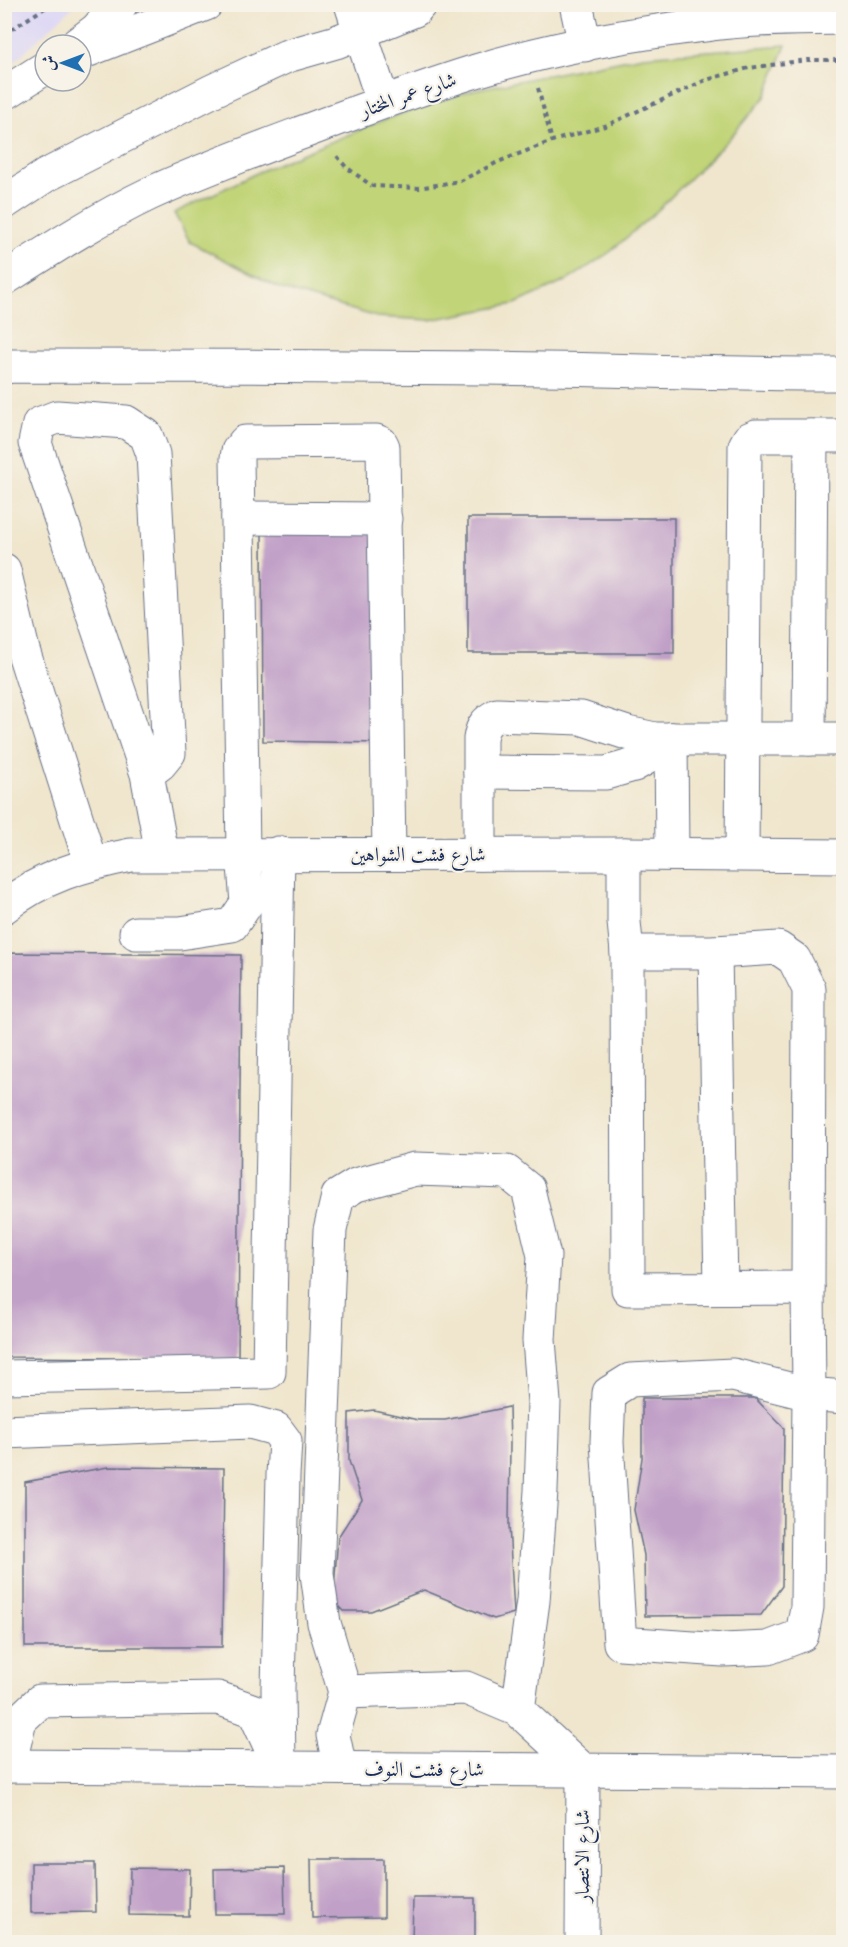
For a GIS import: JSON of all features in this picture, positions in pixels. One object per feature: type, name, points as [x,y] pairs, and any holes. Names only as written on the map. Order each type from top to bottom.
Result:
[{"type":"street","points":[[92,33],[121,4]]},
{"type":"street","points":[[93,48],[206,4]]},
{"type":"street","points":[[4,203],[45,176],[212,91],[287,56],[336,42],[355,18],[415,10],[420,4]]},
{"type":"street","points":[[576,4],[585,45]]},
{"type":"street","points":[[355,18],[383,102]]},
{"type":"street","name":"شارع عمر المختار","points":[[4,279],[48,251],[148,195],[244,153],[383,102],[479,71],[585,45],[713,23],[843,18]]},
{"type":"street","points":[[4,94],[33,76]]},
{"type":"street","points":[[4,368],[11,366],[475,368],[843,374]]},
{"type":"street","points":[[147,774],[169,753],[153,454],[146,435],[126,422],[57,417],[39,424],[35,443],[147,774],[162,853]]},
{"type":"street","points":[[742,854],[745,446],[749,439],[756,435],[843,436]]},
{"type":"street","points":[[810,739],[811,436]]},
{"type":"street","points":[[136,933],[180,933],[232,925],[247,903],[243,853],[238,518],[238,451],[245,442],[376,441],[381,443],[384,452],[389,854]]},
{"type":"street","points":[[238,518],[385,519]]},
{"type":"street","points":[[4,570],[23,650],[91,864]]},
{"type":"street","points":[[480,854],[481,728],[497,715],[581,718],[641,737],[843,739]]},
{"type":"street","points":[[480,772],[613,771],[634,765],[647,758],[670,739]]},
{"type":"street","points":[[670,739],[672,854]]},
{"type":"street","name":"شارع فشت الشواهين","points":[[4,907],[44,880],[91,864],[131,855],[162,853],[843,856]]},
{"type":"street","points":[[4,1377],[268,1372],[278,853]]},
{"type":"street","points":[[624,854],[624,921],[627,952],[628,1289],[808,1288]]},
{"type":"street","points":[[627,952],[715,952],[778,948],[794,959],[809,989],[809,1394],[807,1607],[802,1635],[768,1648],[723,1650],[620,1643],[607,1442],[609,1393],[630,1380],[733,1375],[809,1394],[843,1397]]},
{"type":"street","points":[[715,952],[721,1288]]},
{"type":"street","points":[[340,1768],[333,1736],[345,1692],[324,1623],[316,1574],[330,1230],[338,1196],[356,1185],[415,1169],[507,1172],[528,1189],[543,1256],[539,1340],[543,1402],[541,1491],[533,1602],[518,1710]]},
{"type":"street","points":[[4,1432],[250,1422],[276,1429],[285,1441],[278,1689],[279,1768]]},
{"type":"street","points":[[345,1692],[466,1688],[518,1710],[583,1770]]},
{"type":"street","points":[[7,1766],[20,1719],[40,1701],[218,1698],[254,1711],[279,1768]]},
{"type":"street","name":"شارع فشت النوف","points":[[7,1766],[843,1772]]},
{"type":"street","name":"شارع الانتصار","points":[[582,1942],[583,1770]]},
{"type":"path","points":[[4,34],[51,4]]},
{"type":"path","points":[[531,58],[552,141]]},
{"type":"path","points":[[313,129],[346,167],[372,186],[419,188],[460,182],[498,162],[552,141],[604,126],[706,80],[749,68],[807,60],[843,60]]},
{"type":"shaded area","points":[[5,4],[75,4],[45,33],[33,33],[33,44],[5,70]]},
{"type":"green space","points":[[786,45],[765,97],[728,140],[658,210],[610,252],[568,280],[515,304],[430,320],[377,317],[279,288],[190,242],[174,213],[267,168],[389,118],[473,90],[643,56]]},
{"type":"building","points":[[468,518],[674,518],[674,653],[468,653]]},
{"type":"building","points":[[262,532],[378,534],[381,743],[263,741]]},
{"type":"building","points":[[4,953],[241,955],[238,1359],[4,1357]]},
{"type":"building","points":[[642,1398],[755,1398],[784,1428],[782,1586],[761,1615],[645,1616],[644,1555],[634,1510],[642,1458]]},
{"type":"building","points":[[509,1407],[509,1525],[514,1613],[494,1619],[424,1590],[371,1611],[343,1611],[333,1601],[338,1537],[362,1500],[349,1461],[349,1413],[374,1410],[418,1420],[445,1420]]},
{"type":"building","points":[[108,1467],[224,1468],[222,1647],[25,1647],[25,1482]]},
{"type":"building","points":[[311,1859],[384,1859],[384,1917],[312,1918]]},
{"type":"building","points":[[31,1863],[95,1863],[96,1912],[31,1913]]},
{"type":"building","points":[[130,1868],[190,1869],[189,1916],[129,1915]]},
{"type":"building","points":[[284,1868],[285,1914],[215,1914],[214,1869]]},
{"type":"building","points":[[413,1898],[475,1898],[475,1942],[412,1942]]}]
